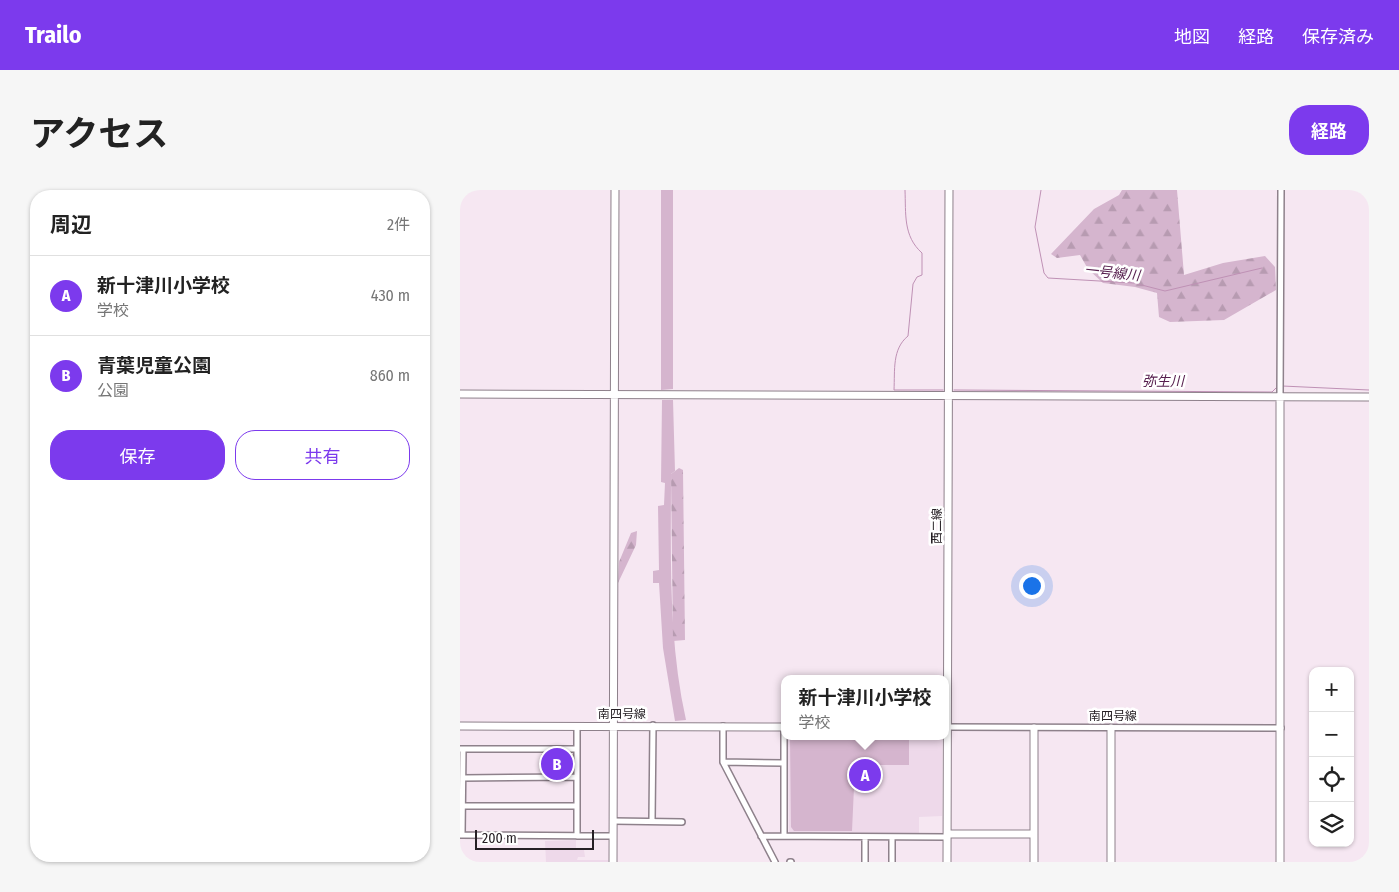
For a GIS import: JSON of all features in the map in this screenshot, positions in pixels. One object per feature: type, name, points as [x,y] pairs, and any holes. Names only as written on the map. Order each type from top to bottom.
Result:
[{"type":"street","points":[[613,862],[612,725],[616,190]]},
{"type":"street","name":"西二線","points":[[946,675],[948,190]]},
{"type":"street","points":[[1280,862],[1281,190]]},
{"type":"street","points":[[460,394],[948,395],[1280,390],[1369,397]]},
{"type":"street","points":[[652,821],[653,725]]},
{"type":"street","name":"南四号線","points":[[460,726],[653,725],[781,727]]},
{"type":"street","points":[[577,726],[577,836]]},
{"type":"street","points":[[723,726],[723,762],[775,862]]},
{"type":"street","name":"南四号線","points":[[949,727],[1281,728]]},
{"type":"street","points":[[1034,728],[1034,862]]},
{"type":"street","points":[[1111,728],[1112,862]]},
{"type":"street","points":[[784,836],[785,740]]},
{"type":"street","name":"西二線","points":[[946,740],[947,862]]},
{"type":"street","points":[[577,749],[462,749],[463,806],[461,835],[612,836]]},
{"type":"street","points":[[723,762],[784,763]]},
{"type":"street","points":[[463,778],[577,777]]},
{"type":"street","points":[[463,806],[577,806]]},
{"type":"street","points":[[613,821],[682,822]]},
{"type":"street","points":[[761,836],[892,838],[1034,834]]},
{"type":"street","points":[[865,837],[865,862]]},
{"type":"street","points":[[892,838],[892,862]]},
{"type":"shaded area","points":[[788,740],[942,740],[942,816],[919,817],[919,834],[789,833]]},
{"type":"shaded area","points":[[576,840],[576,850],[584,850],[585,857],[578,857],[577,860],[608,860],[608,862],[546,862],[545,841]]},
{"type":"green space","points":[[661,190],[673,190],[673,389],[661,390]]},
{"type":"green space","points":[[1122,190],[1177,190],[1184,275],[1223,263],[1265,256],[1275,267],[1276,290],[1224,320],[1170,322],[1159,317],[1157,293],[1135,287],[1103,283],[1088,269],[1080,255],[1057,258],[1051,254],[1094,209],[1119,195]]},
{"type":"green space","points":[[662,400],[673,400],[675,471],[671,474],[671,536],[673,628],[680,690],[686,720],[675,721],[663,648],[659,583],[653,583],[653,571],[659,570],[658,506],[664,505],[665,483],[661,482]]},
{"type":"green space","points":[[679,468],[683,470],[685,640],[673,641],[671,474]]},
{"type":"green space","points":[[637,531],[636,545],[618,583],[619,562],[631,533]]},
{"type":"green space","points":[[790,740],[909,740],[909,765],[855,765],[852,831],[794,831],[791,827]]},
{"type":"green space","points":[[541,754],[574,754],[574,774],[541,774]]},
{"type":"waterway","name":"弥生川","points":[[905,190],[907,224],[911,239],[922,253],[922,275],[917,277],[913,284],[908,336],[899,347],[897,354],[894,390],[943,390]]},
{"type":"waterway","name":"一号線川","points":[[1041,190],[1035,227],[1044,273],[1048,278],[1134,283],[1165,291],[1262,268]]},
{"type":"waterway","name":"弥生川","points":[[954,390],[1272,392],[1278,386]]},
{"type":"waterway","name":"弥生川","points":[[1282,386],[1369,390]]},
{"type":"place","name":"青葉児童公園","points":[[557,764]]},
{"type":"place","name":"新十津川小学校","points":[[865,775]]}]
